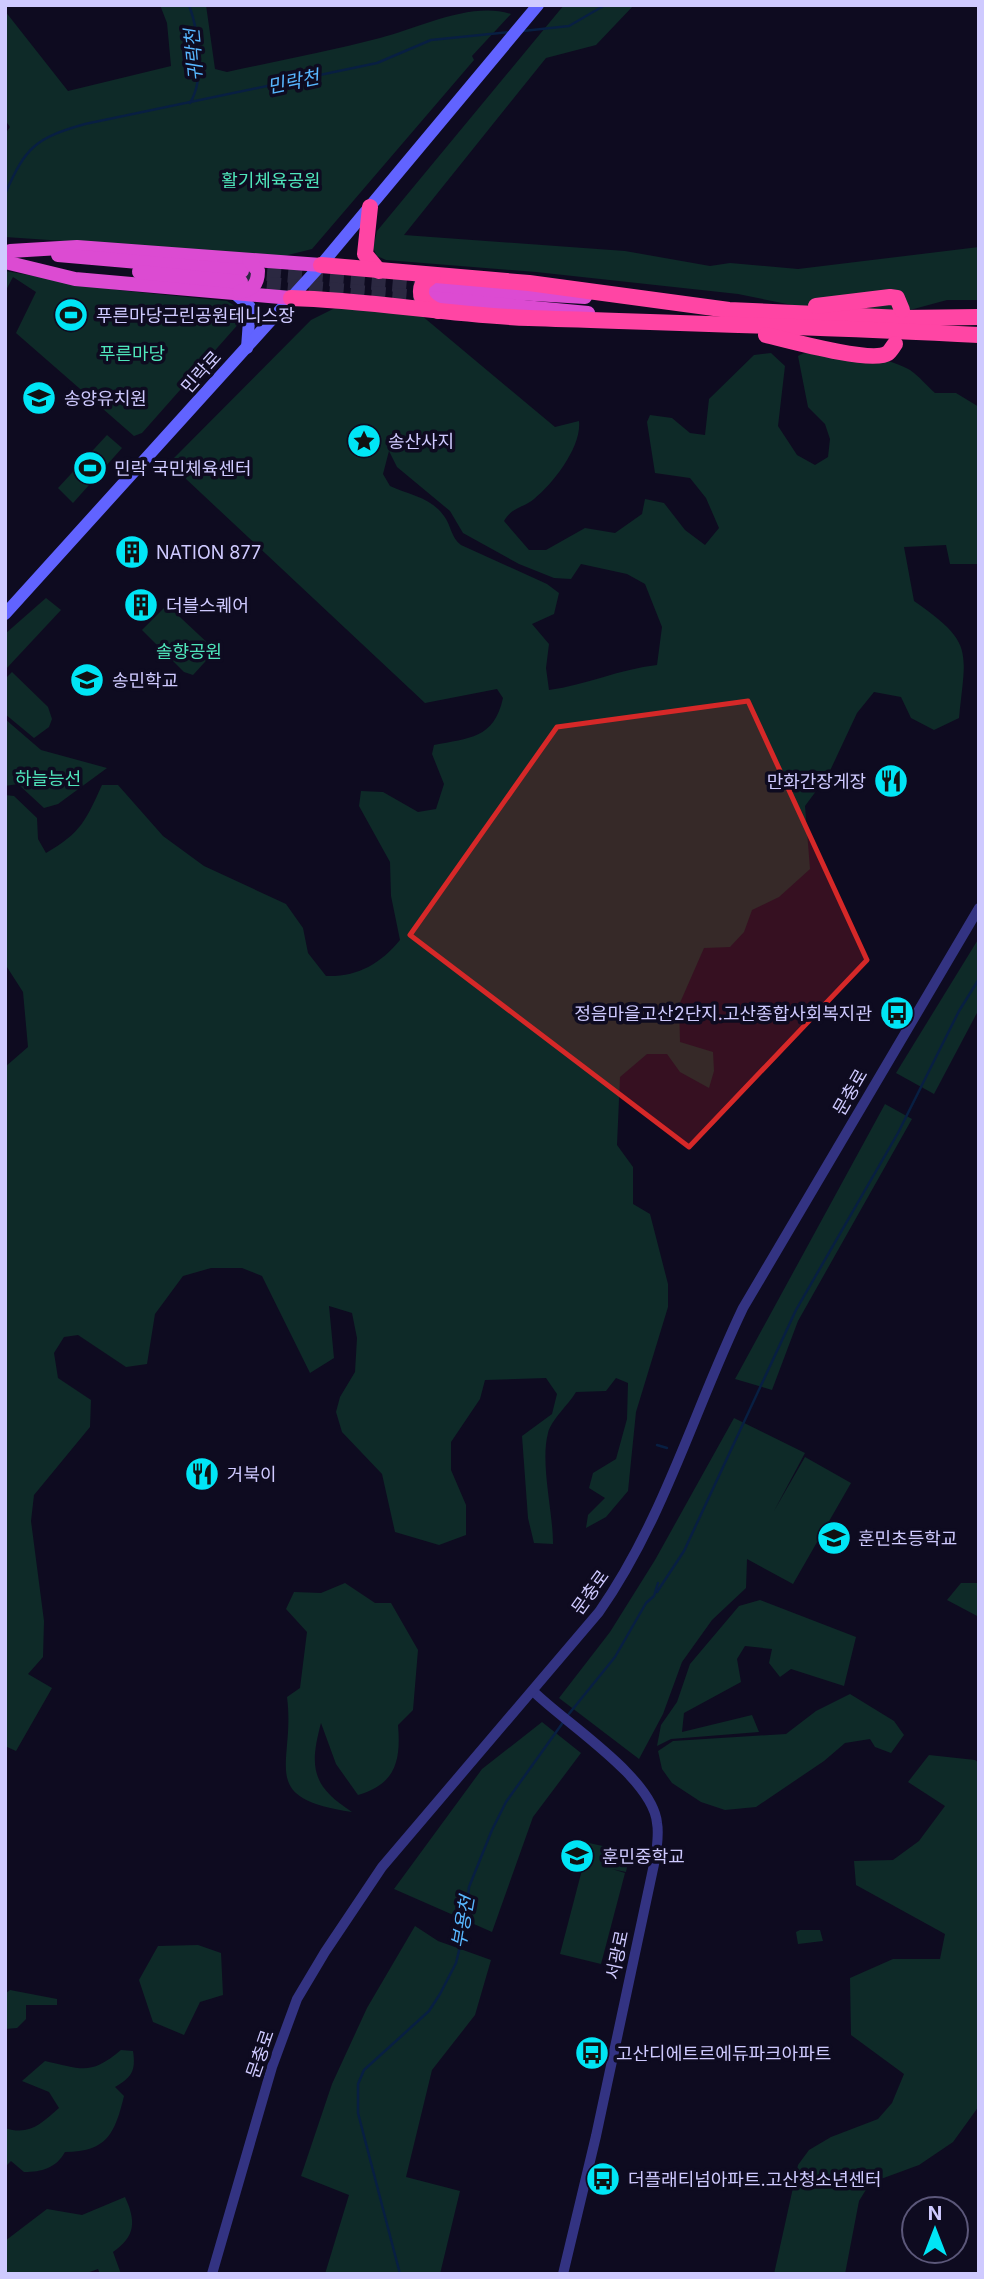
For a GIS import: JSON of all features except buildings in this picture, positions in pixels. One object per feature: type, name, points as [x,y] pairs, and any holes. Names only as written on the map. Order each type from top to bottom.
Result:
[{"type":"highway","points":[[370,207],[365,254],[379,271]]},
{"type":"highway","points":[[6,256],[77,247],[241,277],[291,298],[434,293],[529,283],[653,301],[728,318],[857,355],[881,356],[888,353],[895,344]]},
{"type":"highway","points":[[6,256],[241,277],[321,265],[379,271],[434,293],[528,318],[652,320],[979,317]]},
{"type":"highway","points":[[728,318],[890,297],[897,298],[902,310]]},
{"type":"highway","points":[[728,318],[979,335]]},
{"type":"main road","name":"민락로","points":[[5,614],[321,265],[500,54],[538,5]]},
{"type":"main road","points":[[241,277],[250,307],[247,349]]},
{"type":"street","name":"문충로","points":[[212,2274],[272,2067],[297,1999],[324,1952],[382,1867],[599,1612],[629,1569],[668,1488],[712,1373],[743,1308],[979,908]]},
{"type":"street","name":"서광로","points":[[533,1691],[553,1711],[628,1771],[657,1821],[654,1868],[563,2274]]},
{"type":"highlighted area","points":[[748,701],[867,960],[689,1147],[410,935],[557,727]]},
{"type":"green space","name":"활기체육공원","points":[[160,5],[206,5],[215,69],[227,72],[361,43],[462,13],[495,11],[511,14],[472,56],[474,60],[312,249],[284,256],[5,237],[5,134],[10,127],[5,120],[5,11],[68,91],[171,66],[167,23]]},
{"type":"green space","points":[[564,5],[634,5],[596,45],[546,58],[404,235],[625,251],[710,266],[730,263],[798,269],[979,247],[979,300],[947,300],[910,310],[802,307],[738,294],[536,272],[386,260],[377,256],[373,248],[377,231]]},
{"type":"green space","name":"푸른마당","points":[[5,271],[117,290],[227,301],[238,308],[241,321],[142,433],[134,436],[16,333],[36,292],[13,277],[5,292]]},
{"type":"green space","points":[[337,307],[421,315],[555,427],[579,421],[576,441],[558,474],[534,499],[514,510],[504,521],[529,550],[546,550],[585,528],[615,533],[642,514],[645,499],[664,503],[685,530],[705,545],[719,528],[706,498],[690,478],[655,473],[647,422],[650,415],[672,418],[690,433],[705,435],[709,399],[754,355],[771,353],[785,366],[778,426],[797,455],[815,465],[828,457],[830,439],[825,424],[808,407],[798,356],[808,352],[837,351],[886,360],[910,370],[935,393],[956,393],[979,407],[979,564],[950,564],[946,545],[904,547],[914,601],[947,627],[962,649],[964,662],[959,718],[934,730],[911,718],[901,697],[874,692],[857,713],[828,775],[805,806],[810,869],[779,897],[752,910],[744,932],[730,947],[704,948],[679,1005],[680,1042],[713,1052],[714,1071],[709,1088],[680,1072],[667,1054],[647,1054],[620,1077],[617,1145],[633,1167],[633,1204],[650,1214],[668,1284],[668,1307],[636,1412],[628,1491],[606,1517],[586,1528],[588,1515],[605,1498],[589,1488],[593,1473],[616,1459],[627,1419],[628,1383],[616,1378],[606,1391],[576,1392],[550,1428],[545,1458],[553,1544],[534,1543],[528,1518],[522,1436],[552,1414],[557,1394],[546,1378],[485,1380],[480,1399],[451,1442],[451,1470],[466,1505],[466,1535],[439,1545],[395,1532],[382,1474],[342,1432],[336,1412],[340,1397],[355,1372],[357,1338],[352,1313],[329,1306],[334,1358],[310,1373],[262,1276],[242,1268],[211,1268],[183,1276],[155,1314],[147,1364],[126,1367],[78,1335],[64,1337],[54,1353],[58,1378],[91,1400],[90,1427],[34,1495],[31,1521],[44,1621],[43,1657],[28,1674],[52,1688],[16,1751],[5,1746],[5,1067],[28,1047],[23,992],[5,964],[5,795],[14,796],[37,818],[38,839],[46,853],[67,839],[81,825],[102,785],[118,785],[163,836],[204,866],[286,904],[303,928],[308,953],[326,976],[338,976],[368,967],[400,940],[391,896],[390,862],[359,806],[361,791],[383,792],[418,812],[436,809],[444,784],[432,754],[434,745],[469,738],[486,729],[499,712],[503,698],[497,689],[425,703],[169,463],[311,320]],"holes":[[[389,451],[397,467],[450,511],[463,533],[519,564],[554,578],[571,579],[581,564],[627,574],[645,584],[662,627],[657,665],[549,690],[546,668],[549,644],[532,624],[554,614],[559,593],[547,584],[461,545],[455,539],[444,516],[433,505],[390,486],[383,474]]]},
{"type":"green space","name":"민락 국민체육센터","points":[[107,435],[122,448],[73,503],[58,488]]},
{"type":"green space","points":[[46,598],[61,610],[5,670],[5,634]]},
{"type":"green space","name":"솔향공원","points":[[167,605],[213,648],[214,652],[193,675],[184,672],[142,630]]},
{"type":"green space","points":[[12,672],[48,707],[52,719],[49,727],[34,738],[5,714],[5,679]]},
{"type":"green space","name":"하늘능선","points":[[5,719],[41,750],[107,768],[58,804],[44,808],[18,784],[5,786]]},
{"type":"green space","points":[[979,938],[979,1009],[934,1094],[896,1073]]},
{"type":"green space","points":[[885,1104],[912,1119],[798,1321],[772,1390],[735,1379]]},
{"type":"green space","points":[[734,1418],[805,1453],[774,1511],[805,1457],[851,1483],[793,1584],[747,1559],[746,1588],[712,1620],[682,1662],[663,1714],[639,1759],[559,1698],[610,1632],[655,1560]]},
{"type":"green space","points":[[345,1583],[375,1603],[391,1603],[418,1650],[413,1710],[398,1725],[397,1760],[381,1784],[358,1795],[336,1764],[321,1723],[315,1752],[317,1775],[329,1793],[352,1812],[322,1806],[302,1798],[291,1787],[286,1775],[287,1697],[300,1688],[307,1632],[286,1609],[294,1592],[321,1593]]},
{"type":"green space","points":[[961,1583],[979,1583],[979,1617],[947,1600]]},
{"type":"green space","points":[[760,1600],[856,1637],[844,1686],[791,1669],[780,1677],[769,1663],[772,1649],[745,1646],[737,1659],[741,1682],[684,1713],[682,1732],[752,1715],[759,1732],[671,1739],[657,1746],[661,1725],[677,1702],[690,1664],[739,1606]]},
{"type":"green space","points":[[850,1694],[894,1721],[904,1735],[891,1753],[875,1747],[870,1739],[845,1743],[824,1761],[756,1807],[725,1810],[701,1802],[672,1783],[662,1769],[658,1751],[673,1741],[786,1734],[816,1711]]},
{"type":"green space","points":[[542,1722],[581,1753],[533,1817],[492,1932],[394,1889],[482,1769]]},
{"type":"green space","points":[[929,1755],[975,1760],[979,1763],[979,2106],[953,2142],[919,2165],[870,2183],[859,2201],[845,2274],[774,2274],[798,2165],[809,2150],[831,2137],[878,2119],[892,2103],[904,2074],[851,2035],[850,1978],[893,1959],[940,1959],[945,1934],[856,1885],[854,1861],[893,1860],[919,1841],[945,1806],[908,1782]]},
{"type":"green space","points":[[589,1843],[630,1852],[626,1872],[612,1869],[625,1873],[601,1964],[560,1954]]},
{"type":"green space","points":[[415,1926],[438,1941],[491,1960],[475,2015],[432,2070],[406,2177],[460,2191],[440,2274],[325,2274],[349,2195],[301,2176],[332,2084],[367,2008]]},
{"type":"green space","points":[[820,1930],[823,1941],[798,1944],[796,1932]]},
{"type":"green space","points":[[198,1945],[221,1953],[223,1995],[200,2002],[184,2035],[153,2022],[139,1980],[158,1946]]},
{"type":"green space","points":[[10,1990],[57,1999],[57,2005],[26,2005],[26,2019],[17,2028],[5,2029],[5,1994]]},
{"type":"green space","points":[[121,2050],[133,2051],[134,2064],[129,2076],[115,2087],[124,2096],[117,2120],[107,2138],[91,2148],[65,2152],[57,2162],[43,2170],[24,2172],[11,2161],[5,2167],[5,2128],[21,2131],[34,2127],[59,2108],[49,2092],[22,2081],[45,2061],[77,2068],[93,2067]]},
{"type":"green space","points":[[125,2197],[131,2213],[132,2228],[126,2240],[113,2252],[121,2274],[100,2274],[98,2269],[84,2274],[5,2274],[5,2241],[47,2209],[82,2215]]},
{"type":"waterway","name":"귀락천","points":[[189,5],[199,55],[198,81],[190,103]]},
{"type":"waterway","name":"민락천","points":[[523,31],[569,26],[605,5]]},
{"type":"waterway","name":"민락천","points":[[5,194],[19,165],[34,146],[68,129],[377,63],[431,40],[510,32]]},
{"type":"waterway","points":[[657,1592],[684,1551],[796,1310],[898,1133],[959,1011],[979,979]]},
{"type":"waterway","name":"부용천","points":[[657,1445],[667,1448]]},
{"type":"waterway","name":"부용천","points":[[568,1715],[615,1657],[646,1603],[654,1596],[658,1583]]},
{"type":"waterway","name":"부용천","points":[[400,2274],[358,2113],[358,2084],[364,2070],[429,2011],[440,1994],[456,1963],[464,1930],[469,1887],[492,1830],[506,1802],[564,1721]]},
{"type":"tunnel","points":[[246,272],[432,288]]},
{"type":"tunnel","points":[[246,282],[429,298]]},
{"type":"place","name":"푸른마당근린공원테니스장","points":[[71,315]]},
{"type":"place","name":"송양유치원","points":[[39,398]]},
{"type":"place","name":"송산사지","points":[[364,441]]},
{"type":"place","name":"민락 국민체육센터","points":[[90,468]]},
{"type":"place","name":"NATION 877","points":[[132,552]]},
{"type":"place","name":"더블스퀘어","points":[[141,605]]},
{"type":"place","name":"송민학교","points":[[87,680]]},
{"type":"place","name":"만화간장게장","points":[[891,781]]},
{"type":"place","name":"정음마을고산2단지.고산종합사회복지관","points":[[897,1013]]},
{"type":"place","name":"거북이","points":[[202,1474]]},
{"type":"place","name":"훈민초등학교","points":[[834,1538]]},
{"type":"place","name":"훈민중학교","points":[[577,1856]]},
{"type":"place","name":"고산디에트르에듀파크아파트","points":[[592,2053]]},
{"type":"place","name":"더플래티넘아파트.고산청소년센터","points":[[603,2179]]}]
